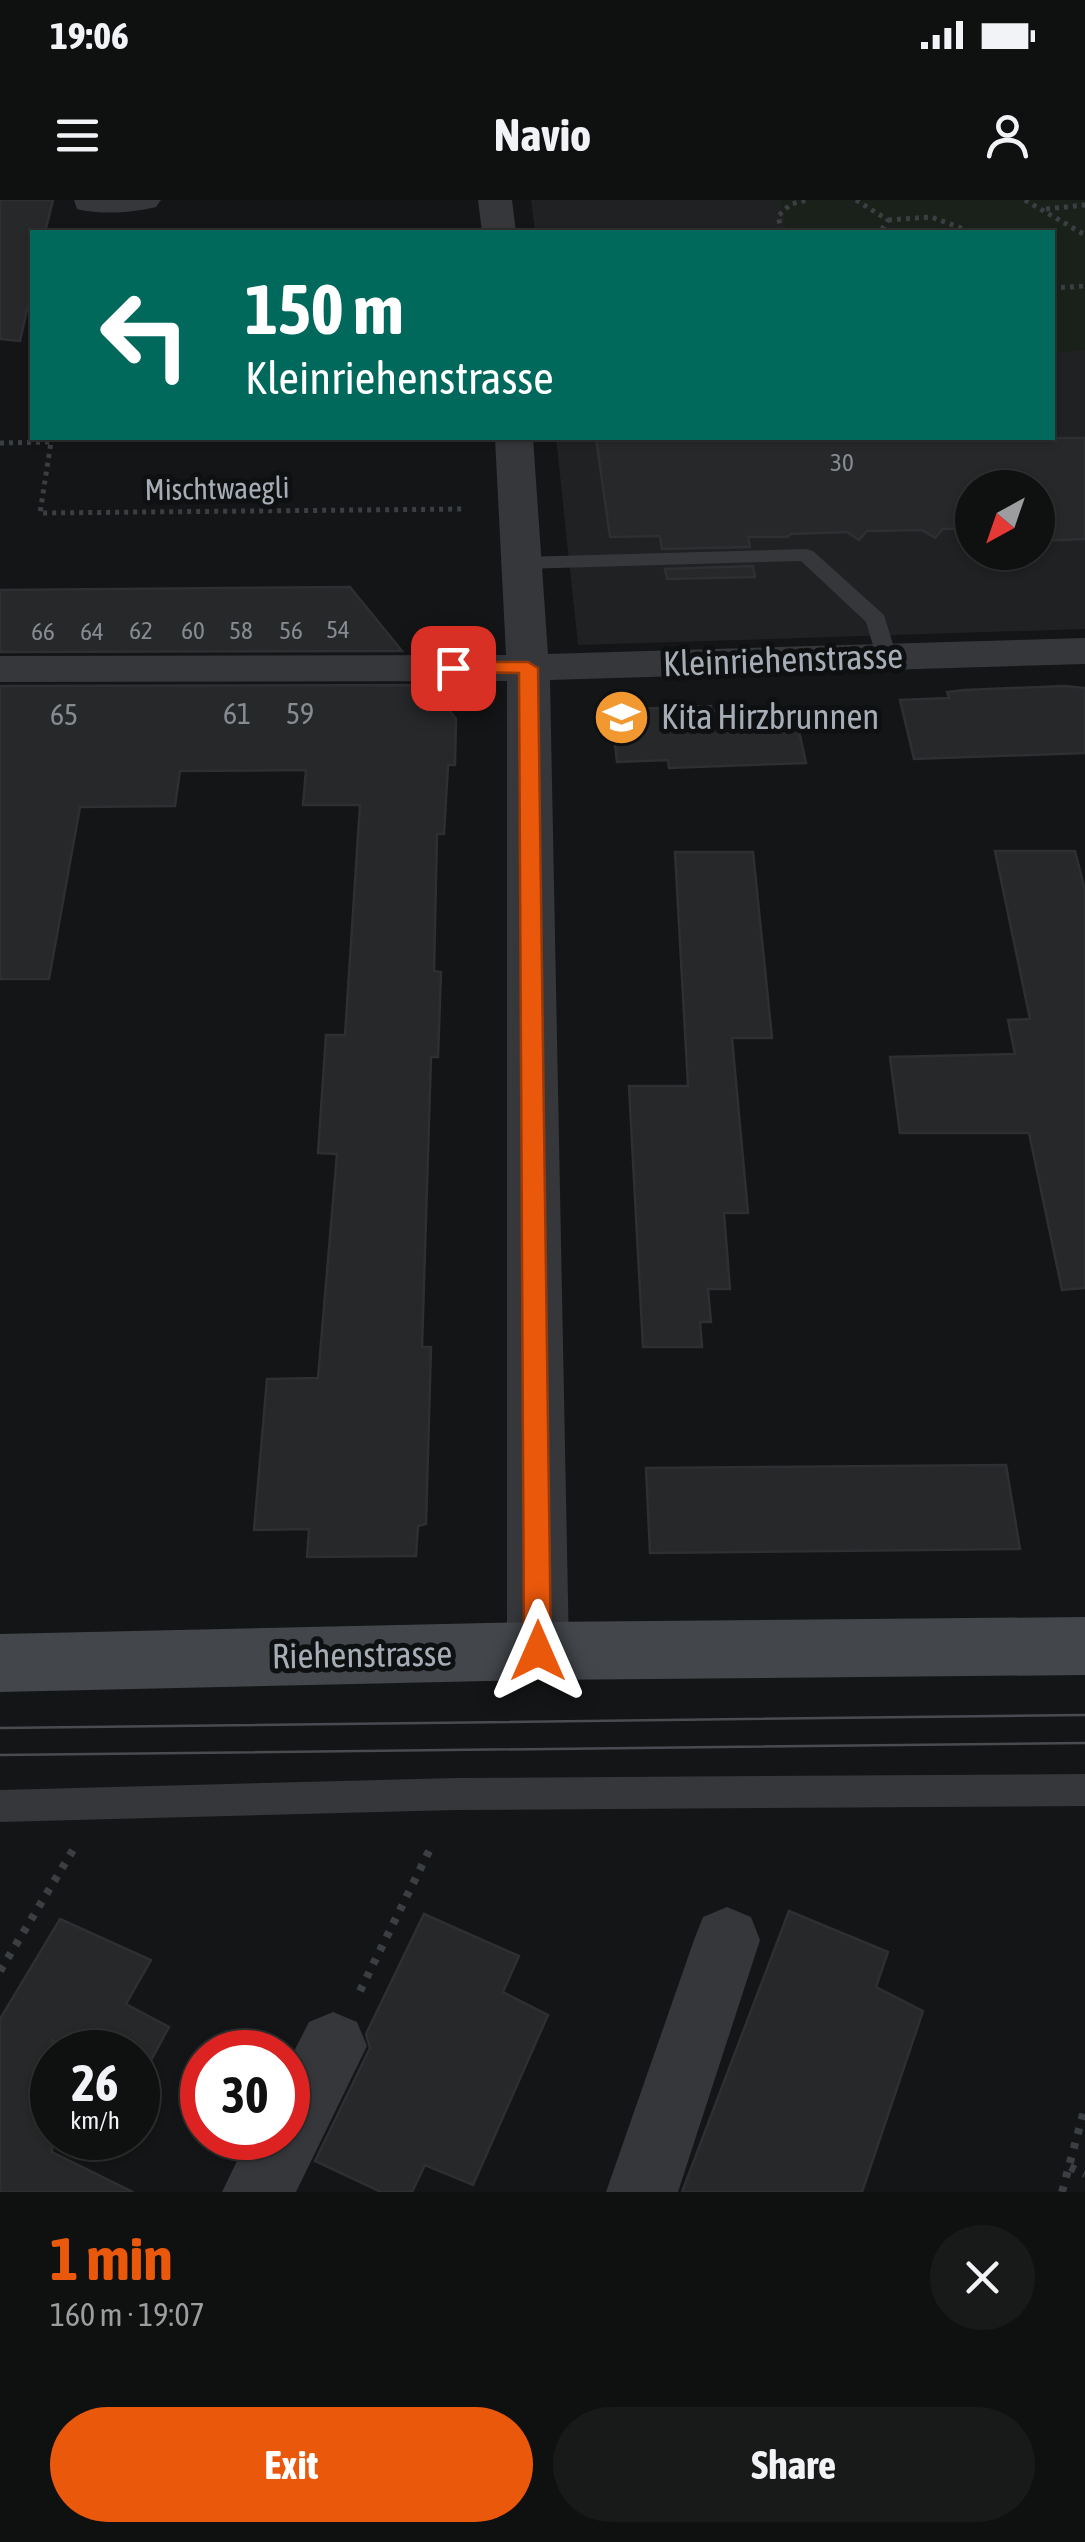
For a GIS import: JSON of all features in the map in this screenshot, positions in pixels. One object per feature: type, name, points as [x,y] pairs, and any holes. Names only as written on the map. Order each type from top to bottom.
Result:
[{"type":"main road","name":"Riehenstrasse","points":[[0,1663],[538,1651],[1085,1646]]},
{"type":"street","points":[[88,211],[144,200]]},
{"type":"street","points":[[496,200],[499,230]]},
{"type":"street","points":[[514,440],[528,668],[538,1651]]},
{"type":"street","name":"Kleinriehenstrasse","points":[[0,669],[528,668],[1085,651]]},
{"type":"street","points":[[642,2192],[728,1940]]},
{"type":"street","points":[[310,2091],[333,2046]]},
{"type":"street","points":[[258,2192],[275,2160]]},
{"type":"lane","points":[[522,563],[806,555],[876,620],[886,658]]},
{"type":"lane","points":[[0,1806],[456,1794],[1085,1790]]},
{"type":"path","points":[[782,230],[778,216],[791,204],[808,200]]},
{"type":"path","points":[[856,200],[888,220]]},
{"type":"path","points":[[1025,200],[1085,236]]},
{"type":"path","points":[[1044,210],[1085,204]]},
{"type":"path","points":[[881,230],[888,220],[913,214],[942,217],[968,230]]},
{"type":"path","points":[[1055,288],[1085,286]]},
{"type":"path","name":"Mischtwaegli","points":[[0,443],[52,442],[40,513],[519,508]]},
{"type":"path","points":[[333,2046],[456,1794]]},
{"type":"path","points":[[0,1971],[102,1802]]},
{"type":"path","points":[[1062,2192],[1085,2107]]},
{"type":"path","points":[[1070,2167],[1085,2174]]},
{"type":"shaded area","points":[[531,200],[1085,200],[1085,629],[578,645],[556,440],[1055,440],[1055,230],[535,230]]},
{"type":"shaded area","points":[[780,200],[1085,200],[1085,350],[1055,353],[1055,230],[787,230]]},
{"type":"building","points":[[0,200],[53,200],[46,230],[30,230],[30,297],[20,341],[0,339]]},
{"type":"building","points":[[1085,438],[1085,539],[1055,540],[1055,470],[955,470],[955,529],[943,529],[935,538],[922,530],[867,531],[859,540],[847,532],[791,534],[748,537],[750,547],[662,549],[660,536],[610,537],[596,440]]},
{"type":"building","points":[[753,566],[755,577],[667,579],[665,569]]},
{"type":"building","points":[[350,587],[402,651],[0,652],[0,590]]},
{"type":"building","points":[[429,685],[456,719],[455,765],[448,765],[444,834],[437,834],[434,971],[441,972],[438,1057],[431,1057],[422,1347],[431,1347],[426,1524],[418,1526],[416,1556],[307,1557],[309,1529],[254,1530],[267,1379],[318,1378],[337,1154],[318,1153],[326,1035],[345,1035],[360,805],[303,805],[306,770],[180,771],[175,806],[80,807],[49,979],[0,979],[0,686]]},
{"type":"building","points":[[1085,688],[1085,753],[914,759],[900,700],[949,698],[947,692],[964,690]]},
{"type":"building","points":[[711,706],[712,711],[794,708],[806,763],[669,768],[668,760],[617,762],[611,710]]},
{"type":"building","points":[[995,851],[1075,851],[1085,890],[1085,1288],[1062,1290],[1029,1133],[900,1133],[890,1057],[1015,1054],[1008,1020],[1030,1019]]},
{"type":"building","points":[[675,852],[753,852],[772,1038],[732,1038],[748,1213],[724,1213],[730,1289],[708,1289],[711,1322],[700,1322],[702,1347],[643,1347],[629,1086],[688,1086]]},
{"type":"building","points":[[1006,1465],[1020,1549],[650,1553],[646,1468]]},
{"type":"building","points":[[789,1911],[888,1952],[876,1987],[923,2011],[862,2192],[682,2192]]},
{"type":"building","points":[[424,1914],[519,1956],[503,1992],[548,2015],[473,2185],[425,2165],[412,2192],[381,2192],[315,2161],[370,2048],[366,2034]]},
{"type":"building","points":[[60,1919],[151,1960],[126,2004],[169,2027],[160,2044],[160,2030],[30,2030],[30,2160],[68,2160],[133,2192],[0,2192],[0,2019]]},
{"type":"tram line","points":[[0,1728],[1085,1715]]},
{"type":"tram line","points":[[0,1755],[1085,1743]]},
{"type":"place","name":"Kita Hirzbrunnen","points":[[622,717]]},
{"type":"route","points":[[453,668],[528,668],[538,1651]]}]
